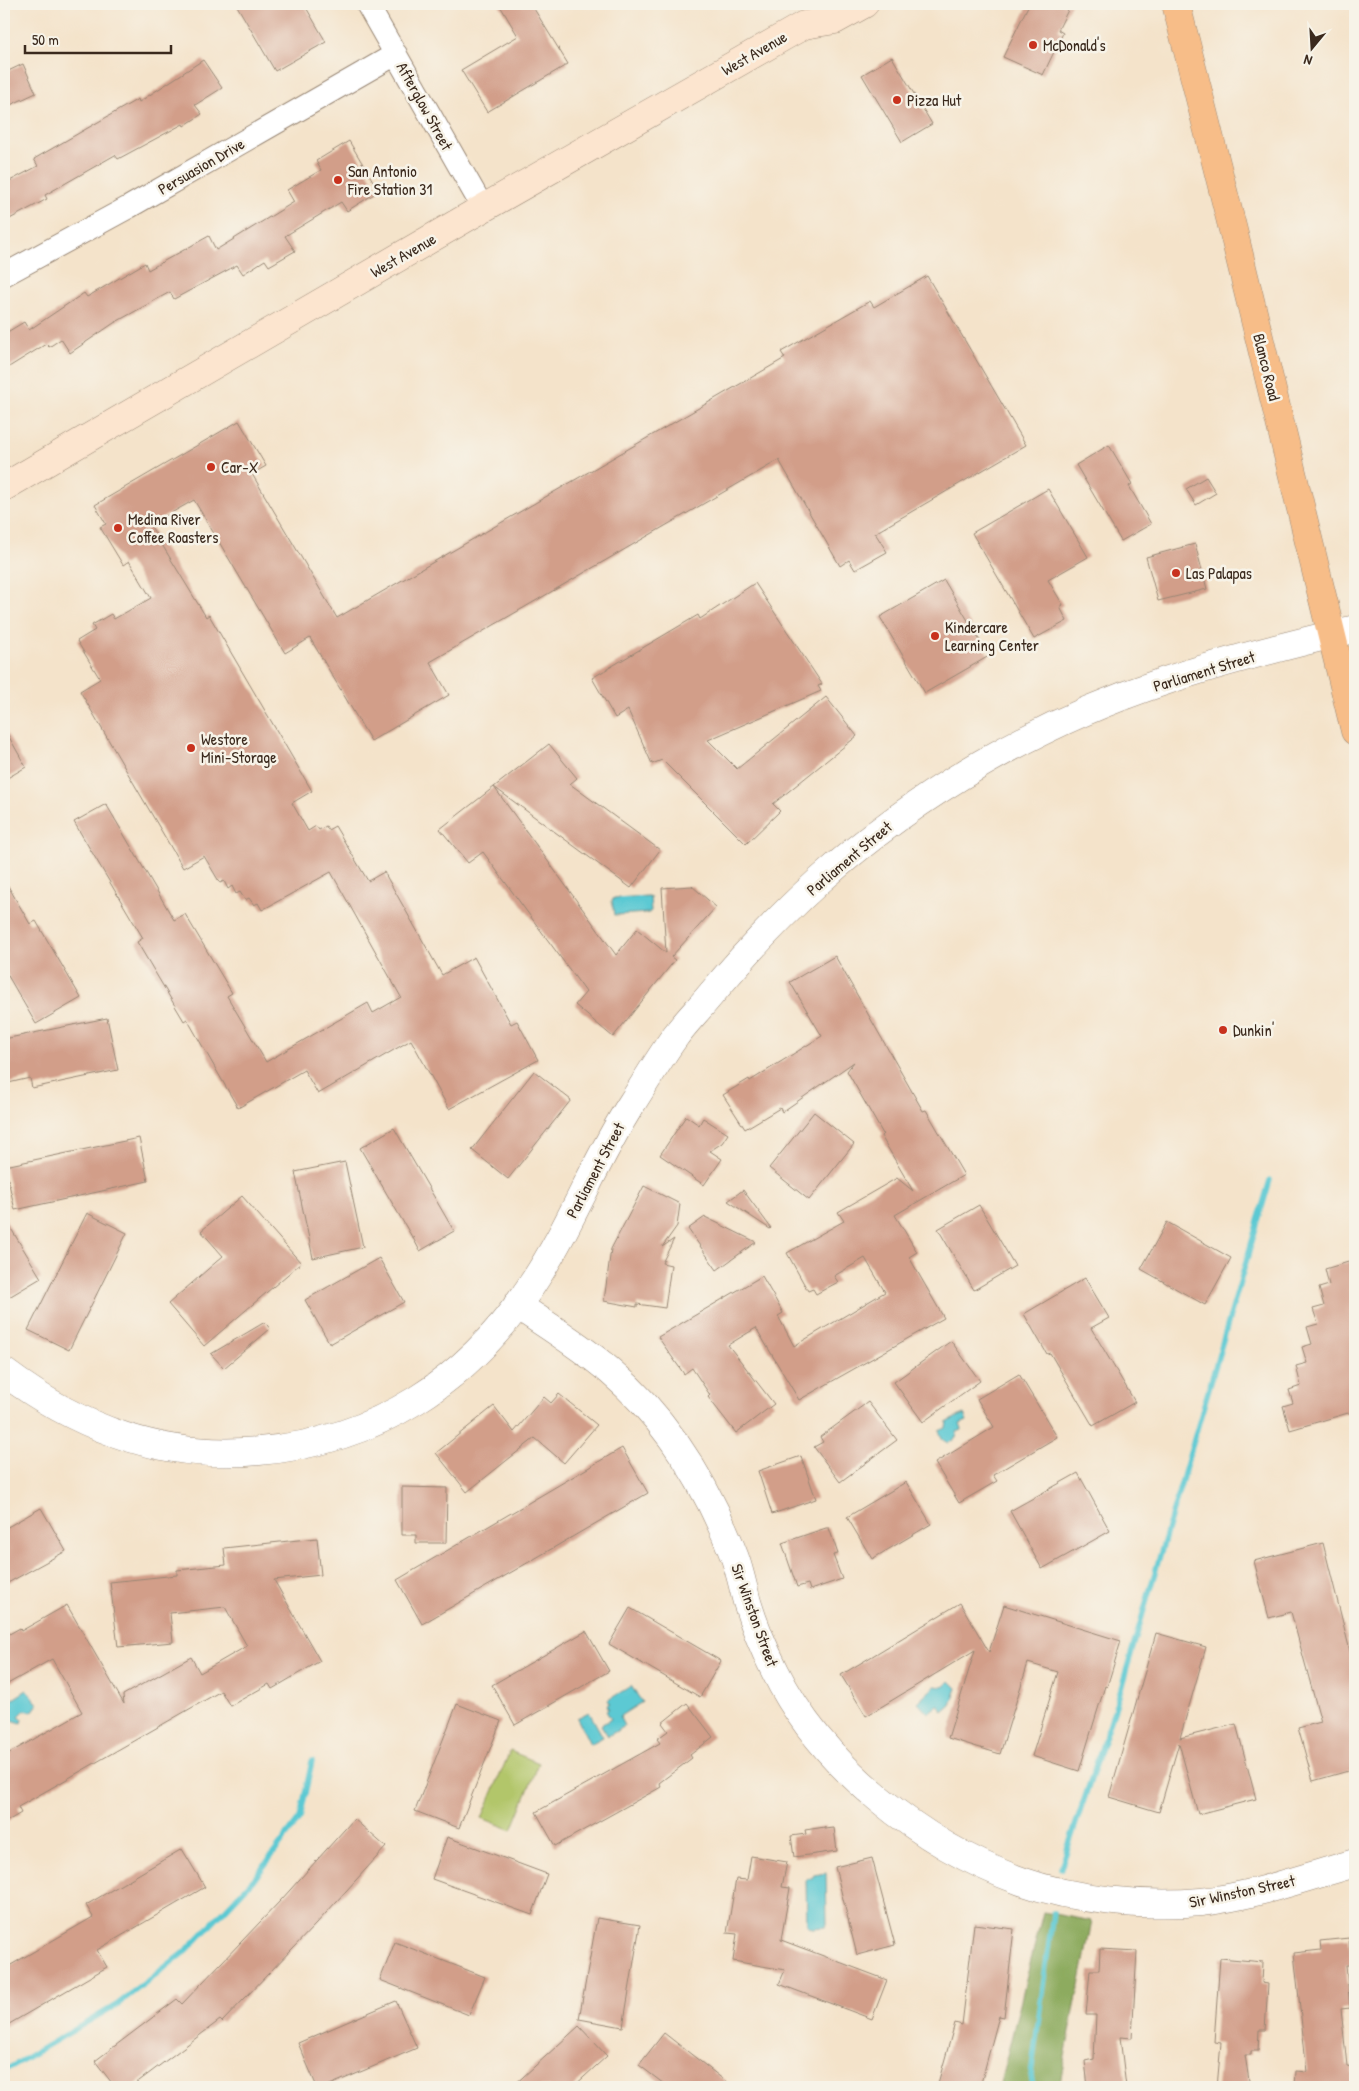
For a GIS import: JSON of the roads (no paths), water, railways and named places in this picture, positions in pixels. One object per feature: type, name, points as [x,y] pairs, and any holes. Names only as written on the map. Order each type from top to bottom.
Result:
[{"type":"main road","name":"West Avenue","points":[[4,487],[483,208],[811,14],[835,20],[864,4]]},
{"type":"main road","name":"Blanco Road","points":[[1176,4],[1234,234],[1343,632],[1355,731]]},
{"type":"street","name":"Afterglow Street","points":[[367,4],[483,208]]},
{"type":"street","name":"Persuasion Drive","points":[[4,275],[129,207],[396,54]]},
{"type":"street","name":"Parliament Street","points":[[4,1372],[30,1391],[69,1415],[131,1439],[168,1448],[242,1453],[279,1449],[316,1442],[352,1431],[387,1417],[419,1399],[450,1377],[498,1329],[517,1306],[533,1284],[556,1245],[596,1164],[630,1106],[675,1037],[748,949],[819,881],[914,805],[980,764],[1050,727],[1163,681],[1343,632]]},
{"type":"street","name":"Sir Winston Street","points":[[517,1306],[561,1334],[611,1372],[652,1411],[671,1434],[711,1502],[736,1561],[758,1631],[775,1672],[800,1712],[828,1749],[860,1782],[895,1812],[934,1838],[974,1860],[1022,1881],[1104,1899],[1154,1903],[1204,1901],[1263,1889],[1355,1863]]},
{"type":"water","points":[[650,897],[651,911],[649,913],[614,915],[612,901],[614,898]]},
{"type":"water","points":[[964,1414],[967,1421],[960,1424],[962,1430],[957,1432],[956,1438],[948,1443],[943,1440],[939,1431],[946,1428],[947,1422]]},
{"type":"water","points":[[950,1681],[957,1688],[951,1705],[943,1712],[938,1705],[928,1713],[918,1702],[935,1686],[943,1687]]},
{"type":"water","points":[[631,1686],[642,1702],[620,1716],[625,1726],[608,1736],[601,1725],[611,1719],[606,1711],[609,1709],[607,1705],[610,1703],[608,1700]]},
{"type":"water","points":[[27,1690],[38,1704],[32,1712],[25,1710],[19,1716],[23,1719],[22,1723],[7,1716],[4,1705]]},
{"type":"water","points":[[589,1712],[603,1737],[590,1744],[577,1718]]},
{"type":"water","points":[[826,1873],[827,1924],[825,1927],[812,1928],[807,1925],[806,1879],[812,1878],[814,1875]]},
{"type":"waterway","points":[[1061,1868],[1117,1702],[1270,1180]]},
{"type":"waterway","points":[[4,2071],[118,2004],[187,1950],[255,1878],[300,1818],[312,1761]]},
{"type":"waterway","points":[[1033,2087],[1031,2075],[1053,1913]]},
{"type":"place","name":"McDonald's","points":[[1033,45]]},
{"type":"place","name":"Pizza Hut","points":[[897,100]]},
{"type":"place","name":"San Antonio Fire Station 31","points":[[338,180]]},
{"type":"place","name":"Car-X","points":[[211,467]]},
{"type":"place","name":"Medina River Coffee Roasters","points":[[118,528]]},
{"type":"place","name":"Las Palapas","points":[[1176,573]]},
{"type":"place","name":"Kindercare Learning Center","points":[[935,636]]},
{"type":"place","name":"Westore Mini-Storage","points":[[191,748]]},
{"type":"place","name":"Dunkin'","points":[[1223,1030]]}]
